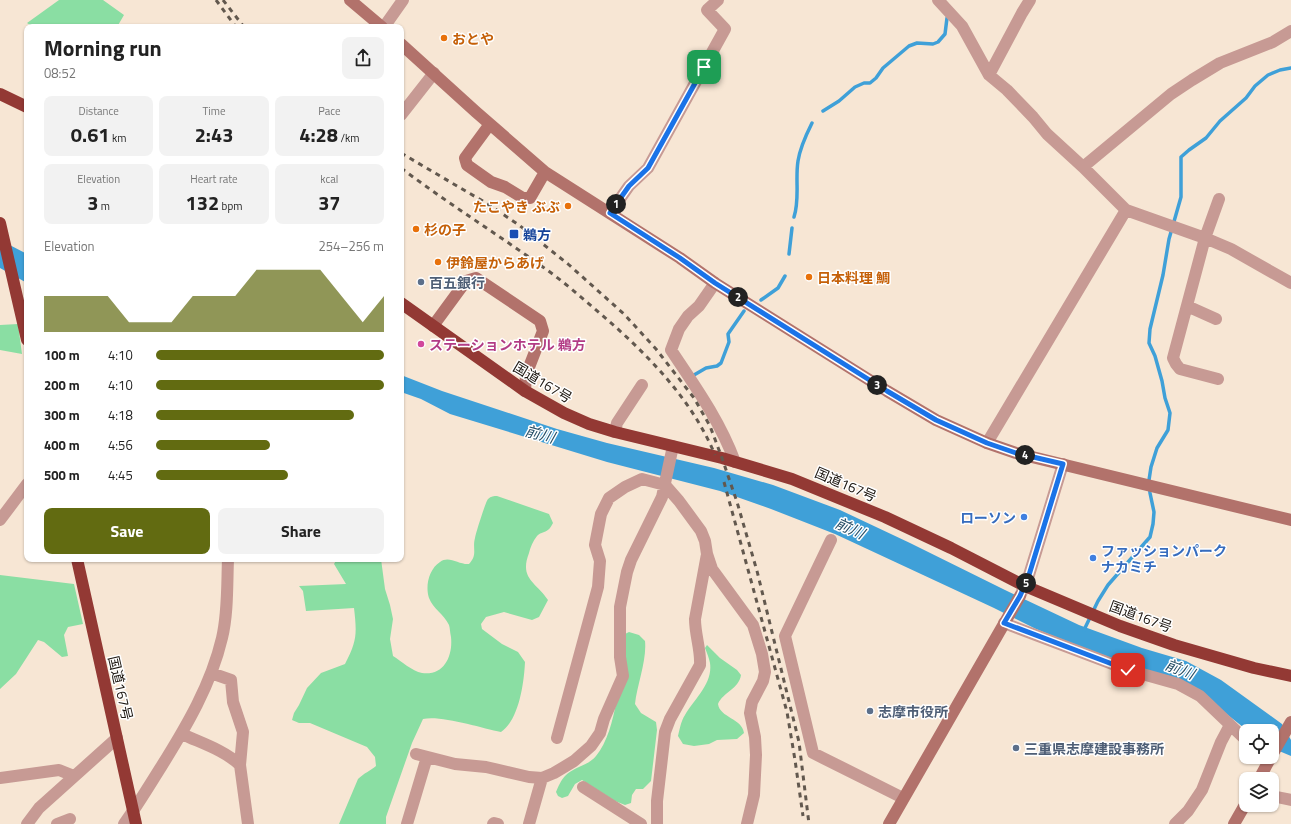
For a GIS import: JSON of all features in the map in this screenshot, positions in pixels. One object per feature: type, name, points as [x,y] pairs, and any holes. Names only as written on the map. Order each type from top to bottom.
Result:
[{"type":"highway","points":[[0,94],[24,106]]},
{"type":"highway","points":[[1,227],[24,326]]},
{"type":"highway","name":"国道167号","points":[[404,305],[525,391],[544,403],[577,419],[672,451],[735,462],[792,479],[863,508],[951,548],[1022,591],[1085,611],[1120,626],[1174,644],[1254,668],[1291,676]]},
{"type":"highway","name":"国道167号","points":[[77,562],[136,824]]},
{"type":"street","points":[[350,0],[379,24]]},
{"type":"street","points":[[385,24],[403,0]]},
{"type":"street","points":[[610,213],[629,186],[648,168],[725,29],[707,10],[718,0]]},
{"type":"street","points":[[938,0],[962,26],[989,75],[1012,95],[1034,117],[1047,134],[1126,210],[1205,238],[1231,249],[1291,283]]},
{"type":"street","points":[[989,75],[1030,0]]},
{"type":"street","points":[[1083,167],[1171,94],[1192,80],[1220,63],[1273,42],[1291,31]]},
{"type":"street","points":[[404,47],[545,172],[680,258],[715,283],[893,395],[936,420],[987,443],[1016,453],[1291,520]]},
{"type":"street","points":[[404,111],[434,73]]},
{"type":"street","points":[[490,124],[465,158],[467,165],[491,182],[523,198],[530,198],[545,172]]},
{"type":"street","points":[[1218,379],[1180,369],[1174,358],[1205,238],[1219,199]]},
{"type":"street","points":[[987,443],[1126,210]]},
{"type":"street","points":[[433,326],[466,281],[476,278],[540,321],[543,331],[526,375],[525,391]]},
{"type":"street","points":[[715,283],[699,306],[688,316],[675,333],[671,350],[707,405],[727,441],[735,462]]},
{"type":"street","points":[[1187,306],[1216,319]]},
{"type":"street","points":[[615,432],[617,423],[642,385]]},
{"type":"street","points":[[406,824],[422,756],[455,764],[486,767],[542,778],[554,773],[574,761],[591,746],[600,733],[604,719],[623,676],[620,656],[620,607],[627,572],[631,560],[662,497],[672,451]]},
{"type":"street","points":[[889,824],[1022,591],[1029,575],[1063,464]]},
{"type":"street","points":[[557,738],[598,586],[600,561],[595,545],[601,514],[608,498],[625,487],[642,479],[666,483],[701,531],[705,541],[706,554],[695,619],[700,665],[670,719],[665,732],[656,801],[658,824]]},
{"type":"street","points":[[0,520],[24,488]]},
{"type":"street","points":[[830,540],[785,636],[814,752],[903,798]]},
{"type":"street","points":[[706,554],[712,569],[719,580],[753,625],[762,654],[765,672],[763,681],[752,702],[750,714],[755,737],[756,755],[754,795],[747,824]]},
{"type":"street","points":[[124,824],[182,734],[201,699],[223,637],[225,625],[228,562]]},
{"type":"street","points":[[1006,621],[1128,670],[1178,684],[1200,696],[1239,734]]},
{"type":"street","points":[[211,673],[231,680],[233,702],[242,732],[240,765],[248,824]]},
{"type":"street","points":[[1279,741],[1290,723]]},
{"type":"street","points":[[1175,824],[1188,811],[1202,790],[1221,742],[1230,726]]},
{"type":"street","points":[[182,734],[233,758],[240,765]]},
{"type":"street","points":[[27,824],[39,808],[117,738]]},
{"type":"street","points":[[0,778],[59,770],[74,776]]},
{"type":"street","points":[[529,824],[542,778]]},
{"type":"street","points":[[583,787],[641,824]]},
{"type":"street","points":[[1279,797],[1291,800]]},
{"type":"street","points":[[1237,823],[1242,812]]},
{"type":"street","points":[[57,824],[70,819]]},
{"type":"street","points":[[493,824],[498,824]]},
{"type":"green space","points":[[59,0],[103,0],[124,15],[119,24],[27,23]]},
{"type":"green space","points":[[18,324],[22,354],[0,350],[0,325]]},
{"type":"green space","points":[[494,496],[549,514],[553,523],[547,531],[537,536],[531,547],[526,562],[527,575],[548,600],[539,617],[532,620],[504,612],[486,617],[481,624],[482,629],[502,644],[518,652],[525,662],[522,690],[512,719],[501,732],[450,720],[431,718],[423,719],[412,743],[386,817],[386,824],[339,824],[358,779],[376,766],[375,757],[367,747],[310,723],[299,723],[292,720],[307,688],[321,673],[345,664],[354,643],[356,631],[354,608],[306,611],[303,591],[299,586],[346,584],[334,564],[335,562],[381,562],[385,589],[393,619],[390,639],[393,656],[418,672],[430,673],[436,671],[446,663],[449,658],[451,637],[447,621],[429,598],[427,588],[429,578],[436,565],[443,560],[469,564],[473,557],[474,542],[481,517],[488,499]]},
{"type":"green space","points":[[0,575],[74,584],[83,624],[68,627],[64,635],[68,656],[62,657],[44,642],[38,640],[16,674],[0,689]]},
{"type":"green space","points":[[629,632],[639,635],[645,641],[645,656],[635,704],[641,713],[656,722],[657,730],[651,781],[643,789],[636,789],[632,795],[631,803],[625,805],[615,801],[582,780],[575,784],[568,796],[562,798],[558,796],[556,792],[562,779],[572,770],[589,762],[596,756],[609,731],[617,698],[625,634]]},
{"type":"green space","points":[[707,645],[741,675],[737,684],[723,696],[718,704],[723,712],[739,724],[744,733],[737,739],[717,740],[709,744],[694,746],[683,744],[678,736],[682,720],[709,678],[710,663],[705,648]]},
{"type":"water","points":[[0,240],[24,252],[24,281],[0,268]]},
{"type":"water","name":"前川","points":[[404,376],[442,391],[557,429],[607,443],[714,468],[773,485],[840,510],[1079,625],[1142,648],[1186,661],[1221,680],[1282,724],[1291,740],[1291,756],[1279,751],[1279,724],[1239,724],[1190,685],[1092,652],[1036,629],[835,534],[720,491],[607,462],[450,414],[421,399],[404,393]]},
{"type":"waterway","points":[[823,111],[839,101],[855,87],[864,83],[870,83],[876,78],[883,68],[909,46],[917,43],[933,44],[938,42],[945,34],[947,18]]},
{"type":"waterway","points":[[1084,630],[1098,601],[1108,585],[1150,537],[1153,524],[1154,512],[1149,480],[1151,467],[1157,448],[1168,430],[1170,413],[1155,356],[1149,343],[1150,329],[1163,275],[1169,239],[1181,197],[1181,157],[1206,138],[1220,121],[1246,98],[1255,86],[1268,75],[1280,70],[1291,68]]},
{"type":"waterway","points":[[794,217],[797,203],[797,168],[799,156],[812,123]]},
{"type":"waterway","points":[[789,254],[792,228]]},
{"type":"waterway","points":[[761,300],[778,288],[785,276]]},
{"type":"waterway","points":[[694,375],[706,368],[717,366],[721,363],[729,342],[728,334],[744,311]]},
{"type":"railway","points":[[216,0],[234,24]]},
{"type":"railway","points":[[223,0],[242,24]]},
{"type":"railway","points":[[404,155],[486,203],[519,225],[568,264],[624,314],[656,349],[694,398],[710,426],[722,458],[737,502],[757,571],[799,742],[809,824]]},
{"type":"railway","points":[[404,170],[548,271],[572,289],[619,330],[667,379],[681,396],[694,415],[715,455]]},
{"type":"railway","points":[[724,482],[787,712],[803,816]]},
{"type":"place","name":"おとや","points":[[444,38]]},
{"type":"place","name":"たこやき ぶぶ","points":[[568,206]]},
{"type":"place","name":"杉の子","points":[[416,229]]},
{"type":"place","name":"鵜方","points":[[514,234]]},
{"type":"place","name":"伊鈴屋からあげ","points":[[438,262]]},
{"type":"place","name":"日本料理 鯛","points":[[809,277]]},
{"type":"place","name":"百五銀行","points":[[421,282]]},
{"type":"place","name":"ステーションホテル 鵜方","points":[[421,344]]},
{"type":"place","name":"ローソン","points":[[1024,517]]},
{"type":"place","name":"ファッションパーク ナカミチ","points":[[1093,558]]},
{"type":"place","name":"志摩市役所","points":[[870,711]]},
{"type":"place","name":"三重県志摩建設事務所","points":[[1016,748]]},
{"type":"route","points":[[704,67],[648,168],[629,186],[610,213],[680,258],[715,283],[936,420],[987,443],[1016,453],[1063,464],[1029,575],[1020,596],[1004,623],[1128,670]]}]
